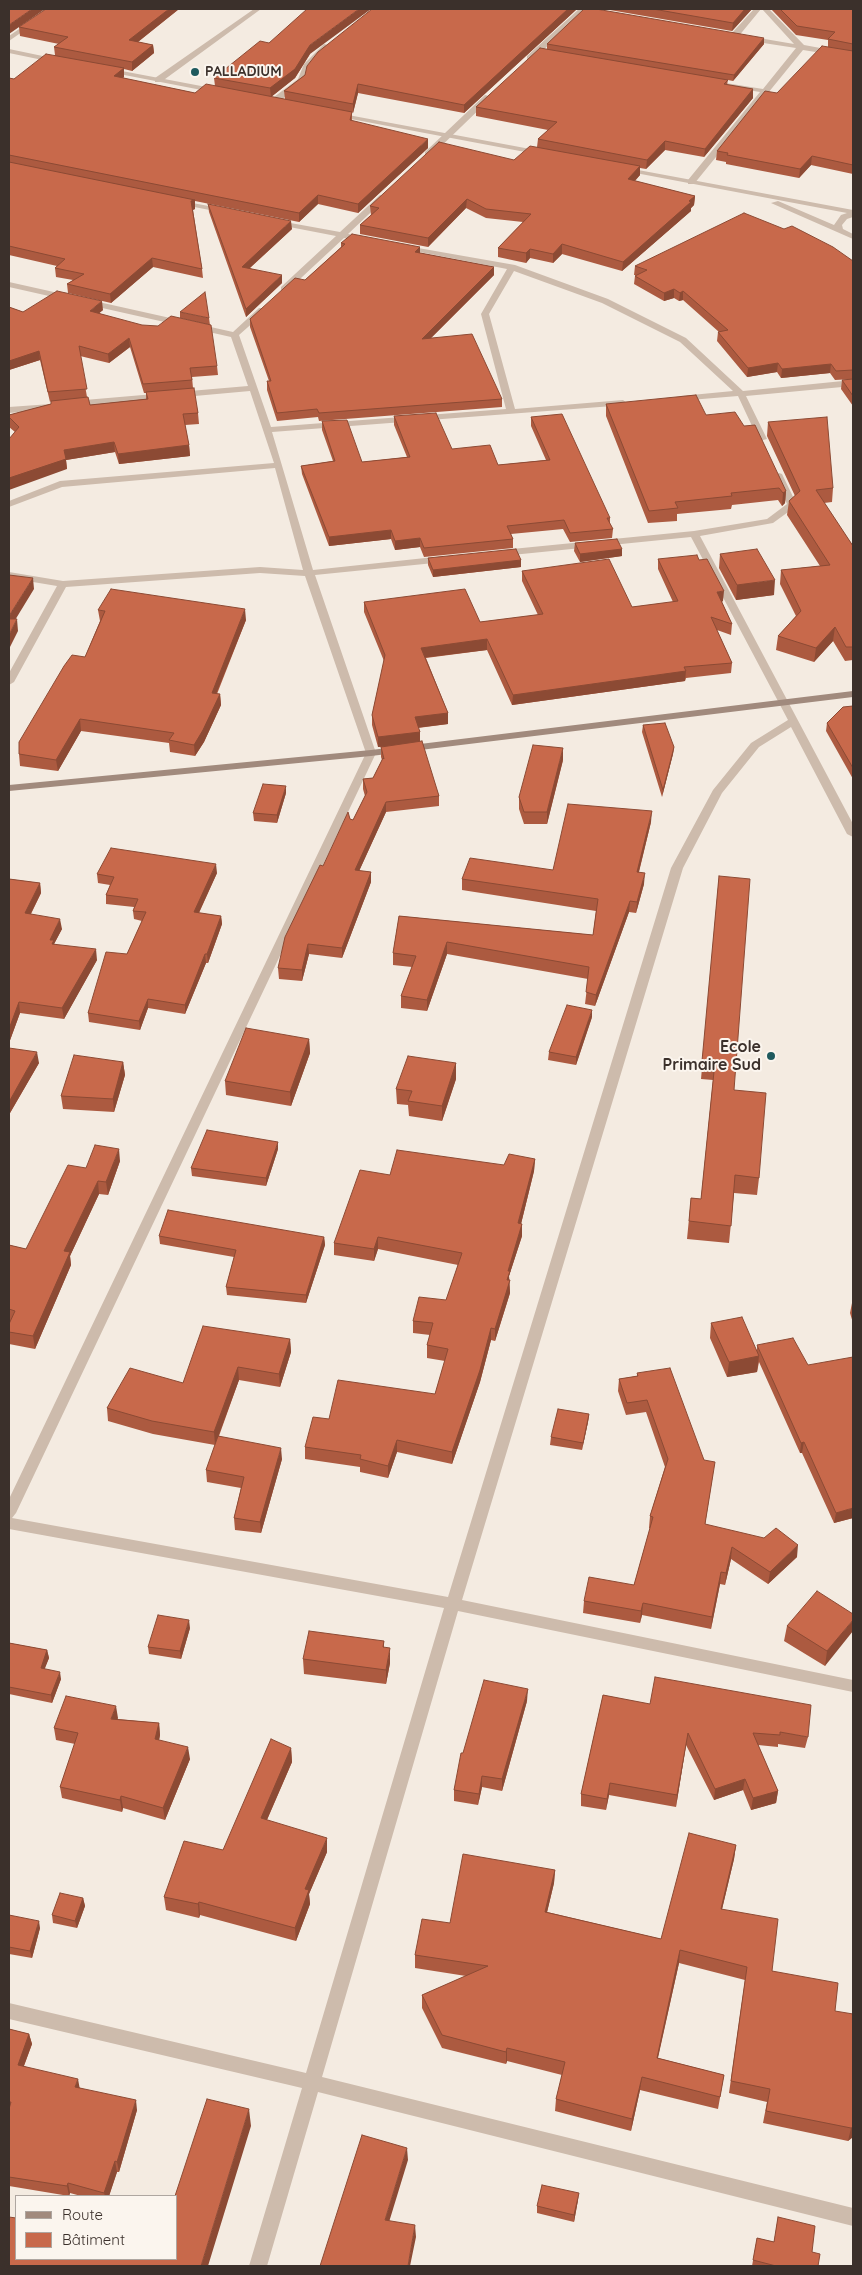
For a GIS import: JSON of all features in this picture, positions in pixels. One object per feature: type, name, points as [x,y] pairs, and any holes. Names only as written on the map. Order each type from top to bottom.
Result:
[{"type":"main road","points":[[9,788],[371,753],[853,694]]},
{"type":"street","points":[[9,39],[52,9]]},
{"type":"street","points":[[158,80],[258,9]]},
{"type":"street","points":[[524,64],[583,9],[593,10]]},
{"type":"street","points":[[735,35],[758,9]]},
{"type":"street","points":[[764,9],[801,48]]},
{"type":"street","points":[[726,34],[853,56]]},
{"type":"street","points":[[272,102],[301,80],[302,74],[314,57],[337,40]]},
{"type":"street","points":[[691,182],[801,48]]},
{"type":"street","points":[[9,51],[64,62]]},
{"type":"street","points":[[537,52],[547,53]]},
{"type":"street","points":[[102,69],[225,93]]},
{"type":"street","points":[[698,80],[765,91]]},
{"type":"street","points":[[419,162],[496,90]]},
{"type":"street","points":[[263,100],[282,104]]},
{"type":"street","points":[[331,113],[554,156]]},
{"type":"street","points":[[613,167],[853,213]]},
{"type":"street","points":[[278,295],[391,189]]},
{"type":"street","points":[[749,193],[853,237]]},
{"type":"street","points":[[171,200],[237,214]]},
{"type":"street","points":[[840,230],[838,225],[840,221],[853,213]]},
{"type":"street","points":[[266,220],[370,241]]},
{"type":"street","points":[[399,246],[512,267],[605,301],[683,340],[741,394],[765,445]]},
{"type":"street","points":[[511,412],[485,314],[512,267]]},
{"type":"street","points":[[9,284],[235,335]]},
{"type":"street","points":[[235,335],[271,302]]},
{"type":"street","points":[[9,1513],[371,753],[309,573],[279,465],[235,335]]},
{"type":"street","points":[[674,399],[853,383]]},
{"type":"street","points":[[67,405],[253,388]]},
{"type":"street","points":[[267,430],[636,402]]},
{"type":"street","points":[[9,410],[58,406]]},
{"type":"street","points":[[487,555],[694,534],[770,521],[792,505],[773,462]]},
{"type":"street","points":[[9,504],[60,484],[279,465]]},
{"type":"street","points":[[694,534],[853,834]]},
{"type":"street","points":[[9,575],[62,584],[260,570],[309,573],[457,558]]},
{"type":"street","points":[[9,682],[62,584]]},
{"type":"street","points":[[258,2266],[453,1604],[677,868],[717,792],[754,745],[794,721]]},
{"type":"street","points":[[9,1523],[453,1604],[853,1686]]},
{"type":"street","points":[[9,2011],[311,2082],[853,2217]]},
{"type":"building","points":[[9,9],[32,9],[9,25]]},
{"type":"building","points":[[46,9],[169,9],[129,40],[153,45],[132,62],[54,47],[68,37],[19,27]]},
{"type":"building","points":[[307,9],[359,9],[310,45],[295,69],[270,88],[214,78],[260,41],[269,43]]},
{"type":"building","points":[[372,9],[568,9],[464,105],[358,84],[353,104],[284,91],[305,75],[307,66],[318,52]]},
{"type":"building","points":[[584,9],[596,9],[764,38],[734,75],[547,44]]},
{"type":"building","points":[[653,9],[745,9],[733,23]]},
{"type":"building","points":[[780,9],[853,9],[853,44],[828,39],[835,32],[797,26]]},
{"type":"building","points":[[822,46],[853,51],[853,165],[812,156],[800,169],[727,155],[728,153],[717,151],[765,91],[777,93]]},
{"type":"building","points":[[540,48],[728,80],[724,84],[753,89],[705,149],[665,141],[647,160],[538,139],[557,122],[476,107]]},
{"type":"building","points":[[46,54],[124,68],[114,76],[195,93],[206,84],[352,112],[350,120],[428,139],[358,204],[318,195],[299,213],[9,155],[9,78],[14,79]]},
{"type":"building","points":[[439,142],[514,160],[530,146],[640,166],[628,179],[695,196],[689,201],[691,202],[623,262],[562,244],[553,254],[530,249],[526,253],[498,248],[531,214],[486,209],[467,199],[428,238],[360,225],[379,208],[370,206]]},
{"type":"building","points":[[9,162],[195,200],[191,201],[202,269],[152,258],[110,294],[67,284],[84,274],[55,268],[65,259],[9,246]]},
{"type":"building","points":[[208,204],[291,221],[242,267],[282,275],[246,309]]},
{"type":"building","points":[[744,213],[784,229],[792,226],[833,247],[853,261],[853,370],[836,371],[831,364],[782,369],[778,363],[748,368],[718,332],[728,330],[683,291],[680,293],[674,289],[664,293],[635,276],[647,270],[635,266]]},
{"type":"building","points":[[352,234],[420,247],[415,252],[494,267],[422,339],[472,334],[502,399],[319,413],[317,409],[277,413],[267,381],[271,381],[250,319],[295,278],[305,280],[345,244],[341,243]]},
{"type":"building","points":[[57,291],[102,301],[90,311],[142,325],[158,326],[171,316],[211,325],[217,366],[190,368],[192,380],[143,384],[129,338],[108,354],[79,346],[87,389],[48,392],[39,351],[9,361],[9,307],[23,312]]},
{"type":"building","points":[[205,292],[209,318],[180,312]]},
{"type":"building","points":[[853,379],[853,396],[842,380]]},
{"type":"building","points":[[194,388],[198,413],[183,414],[189,445],[118,454],[114,442],[64,450],[66,459],[9,478],[9,439],[19,427],[9,415],[51,404],[51,401],[88,397],[90,405],[148,399],[146,392]]},
{"type":"building","points":[[696,395],[706,415],[735,412],[744,426],[755,425],[786,491],[783,493],[779,488],[731,493],[732,496],[675,502],[678,508],[649,511],[606,404]]},
{"type":"building","points":[[436,413],[452,449],[490,445],[498,465],[550,460],[531,417],[562,414],[610,518],[607,518],[613,529],[570,533],[564,520],[507,526],[513,539],[424,548],[420,538],[395,541],[391,530],[329,537],[301,466],[335,461],[322,421],[347,420],[362,462],[410,457],[394,416]]},
{"type":"building","points":[[827,417],[833,488],[816,490],[853,546],[853,647],[846,647],[835,627],[816,648],[778,636],[801,611],[781,570],[830,565],[789,501],[800,491],[768,422]]},
{"type":"building","points":[[617,539],[622,549],[580,554],[575,543]]},
{"type":"building","points":[[516,549],[521,560],[433,570],[428,558]]},
{"type":"building","points":[[757,549],[775,580],[737,585],[720,554]]},
{"type":"building","points":[[697,555],[699,560],[707,559],[724,591],[717,592],[732,624],[711,617],[732,663],[684,667],[686,671],[513,695],[487,639],[421,648],[448,713],[415,717],[420,732],[378,737],[372,715],[385,655],[364,602],[465,589],[480,622],[543,614],[522,571],[609,559],[632,607],[678,601],[658,559]]},
{"type":"building","points":[[9,575],[33,578],[9,616]]},
{"type":"building","points":[[111,589],[245,609],[212,693],[220,694],[203,730],[194,745],[169,740],[174,733],[80,719],[56,760],[19,754],[19,742],[64,666],[72,655],[85,657],[105,611],[98,610]]},
{"type":"building","points":[[9,619],[17,619],[9,635]]},
{"type":"building","points":[[853,706],[853,768],[827,723],[843,707]]},
{"type":"building","points":[[665,723],[674,747],[663,790],[643,725]]},
{"type":"building","points":[[422,741],[439,796],[386,802],[355,870],[371,872],[342,948],[308,944],[302,970],[278,968],[285,937],[320,865],[323,866],[348,812],[350,819],[353,820],[367,792],[363,779],[373,778],[384,759],[381,747]]},
{"type":"building","points":[[533,745],[563,748],[547,812],[524,812],[519,797]]},
{"type":"building","points":[[263,784],[286,786],[277,815],[253,813]]},
{"type":"building","points":[[568,804],[652,811],[637,872],[645,873],[637,902],[630,901],[596,995],[586,992],[589,967],[447,942],[427,1000],[401,996],[416,956],[393,953],[399,916],[593,935],[598,899],[462,879],[470,858],[553,870]]},
{"type":"building","points":[[111,848],[216,864],[194,912],[221,916],[185,1005],[148,999],[139,1021],[88,1013],[106,952],[127,954],[146,912],[133,911],[138,899],[106,895],[114,877],[97,874]]},
{"type":"building","points":[[719,876],[750,879],[734,1090],[766,1093],[759,1178],[735,1175],[731,1226],[689,1221],[691,1198],[701,1199],[715,1062],[702,1061]]},
{"type":"building","points":[[9,879],[40,883],[25,913],[60,919],[50,940],[54,940],[52,944],[96,949],[62,1008],[19,1002],[9,1029]]},
{"type":"building","points":[[567,1005],[592,1010],[576,1057],[549,1052]]},
{"type":"building","points":[[246,1028],[309,1039],[290,1092],[225,1081]]},
{"type":"building","points":[[9,1048],[37,1052],[9,1102]]},
{"type":"building","points":[[74,1055],[123,1062],[113,1099],[61,1096]]},
{"type":"building","points":[[408,1056],[456,1063],[442,1106],[408,1101],[412,1091],[396,1089]]},
{"type":"building","points":[[207,1130],[278,1142],[266,1178],[191,1168]]},
{"type":"building","points":[[95,1145],[119,1149],[106,1182],[98,1181],[64,1251],[70,1252],[33,1336],[9,1332],[9,1324],[15,1311],[9,1309],[9,1245],[26,1249],[68,1165],[86,1168]]},
{"type":"building","points":[[397,1150],[504,1165],[509,1154],[535,1159],[518,1223],[522,1224],[508,1271],[510,1271],[507,1280],[510,1280],[495,1329],[491,1328],[480,1370],[452,1452],[397,1440],[388,1466],[360,1459],[361,1455],[305,1447],[313,1417],[329,1419],[338,1380],[435,1394],[448,1349],[427,1345],[433,1323],[413,1321],[419,1297],[446,1300],[462,1253],[378,1237],[374,1249],[334,1243],[360,1170],[390,1175]]},
{"type":"building","points":[[168,1210],[324,1237],[306,1295],[226,1287],[236,1250],[159,1236]]},
{"type":"building","points":[[742,1317],[759,1356],[729,1362],[711,1323]]},
{"type":"building","points":[[203,1326],[290,1339],[279,1374],[238,1367],[214,1432],[152,1421],[107,1408],[130,1368],[183,1383]]},
{"type":"building","points":[[793,1338],[808,1365],[853,1357],[853,1508],[836,1513],[804,1442],[801,1443],[757,1345]]},
{"type":"building","points":[[670,1368],[704,1460],[715,1462],[705,1524],[764,1538],[776,1528],[798,1545],[770,1572],[732,1547],[726,1573],[721,1572],[712,1617],[643,1603],[641,1611],[584,1601],[589,1577],[634,1585],[653,1517],[650,1516],[668,1459],[647,1400],[627,1403],[619,1379],[638,1376],[637,1373]]},
{"type":"building","points":[[558,1409],[589,1414],[583,1443],[551,1437]]},
{"type":"building","points":[[218,1436],[281,1448],[260,1522],[234,1518],[244,1477],[206,1470]]},
{"type":"building","points":[[817,1591],[853,1614],[853,1620],[827,1651],[787,1626]]},
{"type":"building","points":[[158,1615],[189,1620],[180,1651],[148,1647]]},
{"type":"building","points":[[309,1631],[384,1641],[383,1647],[390,1648],[386,1670],[303,1659]]},
{"type":"building","points":[[9,1643],[47,1650],[41,1668],[60,1672],[51,1695],[9,1687]]},
{"type":"building","points":[[655,1677],[811,1705],[808,1737],[780,1732],[780,1735],[753,1733],[778,1791],[753,1798],[745,1779],[715,1789],[688,1733],[677,1795],[610,1783],[607,1799],[581,1794],[603,1695],[650,1704]]},
{"type":"building","points":[[484,1680],[528,1689],[502,1779],[482,1776],[479,1794],[454,1790],[461,1753],[463,1753]]},
{"type":"building","points":[[66,1696],[116,1706],[111,1719],[159,1723],[155,1739],[188,1747],[163,1808],[121,1796],[120,1800],[60,1787],[78,1733],[54,1728]]},
{"type":"building","points":[[271,1739],[291,1748],[261,1818],[327,1838],[305,1889],[309,1890],[295,1928],[199,1902],[198,1904],[164,1897],[184,1841],[223,1850]]},
{"type":"building","points":[[689,1833],[736,1845],[721,1909],[778,1919],[772,1971],[838,1983],[835,2011],[853,2014],[853,2127],[766,2111],[770,2089],[731,2081],[747,1967],[680,1950],[657,2058],[724,2075],[720,2097],[642,2077],[632,2119],[556,2099],[565,2062],[507,2048],[506,2052],[442,2035],[422,1995],[488,1966],[415,1955],[422,1919],[450,1923],[463,1854],[555,1870],[545,1912],[661,1939]]},
{"type":"building","points":[[60,1893],[83,1898],[75,1921],[52,1915]]},
{"type":"building","points":[[9,1915],[39,1921],[30,1951],[9,1947]]},
{"type":"building","points":[[9,2029],[29,2034],[18,2065],[78,2079],[75,2087],[136,2100],[117,2162],[115,2161],[104,2193],[68,2183],[67,2186],[9,2177],[9,2109],[11,2102],[9,2102]]},
{"type":"building","points":[[207,2099],[249,2109],[201,2266],[9,2266],[9,2217],[15,2218],[15,2260],[178,2260],[178,2195],[175,2195]]},
{"type":"building","points":[[362,2135],[407,2148],[385,2220],[415,2225],[408,2266],[320,2266]]},
{"type":"building","points":[[542,2185],[579,2193],[574,2215],[537,2206]]},
{"type":"building","points":[[778,2217],[815,2226],[812,2252],[820,2254],[818,2266],[776,2266],[753,2260],[757,2238],[774,2242]]},
{"type":"place","name":"PALLADIUM","points":[[195,72]]},
{"type":"place","name":"Ecole Primaire Sud","points":[[771,1056]]}]
